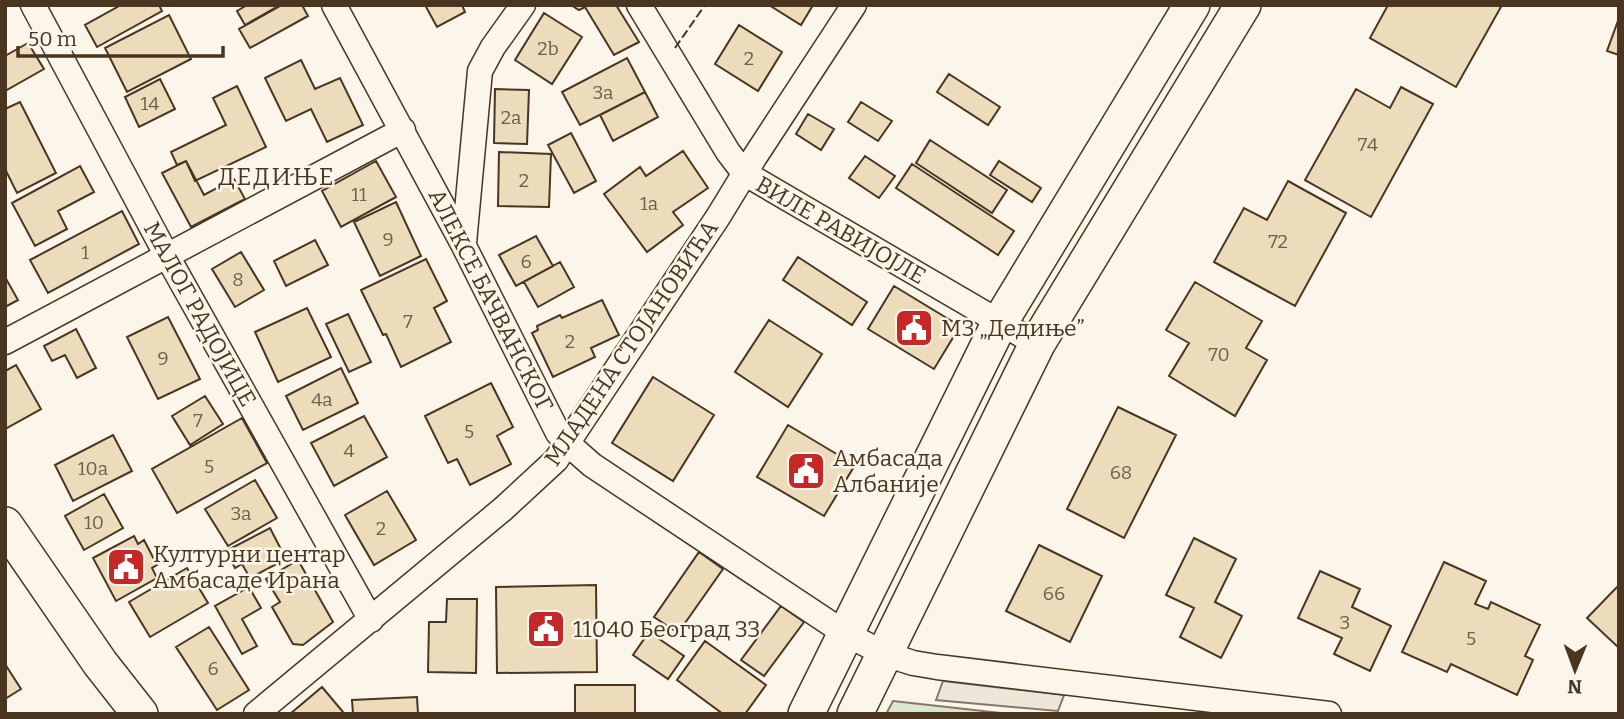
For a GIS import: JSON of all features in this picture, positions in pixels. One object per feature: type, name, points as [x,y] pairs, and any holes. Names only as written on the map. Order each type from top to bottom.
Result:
[{"type":"street","name":"МАЛОГ РАДОЈИЦЕ","points":[[33,5],[167,256],[371,620]]},
{"type":"street","name":"АЛЕКСЕ БАЧВАНСКОГ","points":[[334,5],[463,244],[558,433],[592,465],[846,634],[885,654],[937,667],[1329,714]]},
{"type":"street","points":[[463,244],[480,71],[485,59],[523,5]]},
{"type":"street","name":"ВИЛЕ РАВИЈОЈЛЕ","points":[[639,5],[728,152],[744,173],[1037,344]]},
{"type":"street","name":"МЛАДЕНА СТОЈАНОВИЋА","points":[[256,714],[512,501],[556,460],[854,5]]},
{"type":"street","points":[[806,714],[1000,323],[1192,5]]},
{"type":"street","points":[[855,714],[1037,344],[1243,5]]},
{"type":"street","points":[[5,342],[403,130]]},
{"type":"street","points":[[5,524],[100,663],[139,714]]},
{"type":"green space","points":[[893,701],[1010,714],[886,714]]},
{"type":"shaded area","points":[[943,681],[1064,695],[1058,711],[936,700]]},
{"type":"building","points":[[121,5],[159,5],[162,11],[97,47],[85,25]]},
{"type":"building","points":[[247,5],[280,5],[245,25],[237,11]]},
{"type":"building","points":[[282,5],[302,5],[308,16],[250,48],[239,29]]},
{"type":"building","points":[[425,5],[462,5],[465,12],[437,27]]},
{"type":"building","points":[[571,5],[616,5],[639,42],[614,55],[585,7],[579,10]]},
{"type":"building","points":[[769,5],[813,5],[801,25]]},
{"type":"building","points":[[1388,5],[1502,5],[1456,87],[1370,38]]},
{"type":"building","points":[[544,13],[582,37],[552,84],[515,60]]},
{"type":"building","points":[[169,15],[191,59],[127,92],[105,48]]},
{"type":"building","points":[[1619,18],[1619,55],[1607,51]]},
{"type":"building","points":[[739,25],[782,52],[758,91],[715,64]]},
{"type":"building","points":[[28,43],[44,69],[5,91],[5,56]]},
{"type":"building","points":[[627,58],[645,92],[580,125],[562,92]]},
{"type":"building","points":[[301,60],[315,89],[340,78],[363,125],[327,142],[311,109],[286,121],[265,78]]},
{"type":"building","points":[[949,74],[1000,107],[988,125],[937,92]]},
{"type":"building","points":[[160,79],[175,109],[139,127],[125,97]]},
{"type":"building","points":[[237,86],[266,147],[195,181],[186,161],[177,165],[171,152],[226,125],[213,98]]},
{"type":"building","points":[[1401,87],[1433,104],[1371,217],[1305,180],[1356,89],[1390,108]]},
{"type":"building","points":[[495,89],[529,90],[527,144],[494,143]]},
{"type":"building","points":[[645,92],[658,117],[613,141],[600,115]]},
{"type":"building","points":[[20,102],[56,173],[17,193],[5,169],[5,109]]},
{"type":"building","points":[[861,102],[892,121],[878,141],[848,122]]},
{"type":"building","points":[[808,114],[834,129],[821,150],[796,134]]},
{"type":"building","points":[[571,133],[596,181],[574,193],[548,145]]},
{"type":"building","points":[[930,140],[1007,190],[992,213],[916,163]]},
{"type":"building","points":[[683,151],[708,188],[673,212],[683,225],[647,252],[604,194],[640,167],[646,176]]},
{"type":"building","points":[[499,152],[551,154],[549,207],[498,206]]},
{"type":"building","points":[[865,156],[895,176],[879,198],[849,178]]},
{"type":"building","points":[[186,161],[204,195],[234,179],[245,199],[191,227],[162,173]]},
{"type":"building","points":[[376,161],[396,197],[341,227],[322,191]]},
{"type":"building","points":[[999,161],[1041,188],[1032,202],[990,175]]},
{"type":"building","points":[[912,164],[1014,231],[998,255],[896,188]]},
{"type":"building","points":[[80,166],[94,192],[58,211],[67,229],[35,246],[12,203]]},
{"type":"building","points":[[1288,181],[1346,213],[1295,306],[1214,262],[1244,208],[1267,220]]},
{"type":"building","points":[[396,202],[421,256],[380,276],[354,222]]},
{"type":"building","points":[[122,211],[139,244],[48,293],[30,260]]},
{"type":"building","points":[[536,236],[553,266],[516,286],[499,255]]},
{"type":"building","points":[[315,240],[328,265],[286,286],[274,261]]},
{"type":"building","points":[[241,252],[264,290],[235,307],[212,269]]},
{"type":"building","points":[[798,257],[867,302],[852,325],[783,280]]},
{"type":"building","points":[[426,259],[447,301],[434,308],[451,342],[401,367],[361,290]]},
{"type":"building","points":[[560,262],[574,287],[538,307],[524,282]]},
{"type":"building","points":[[5,277],[18,300],[5,307]]},
{"type":"building","points":[[1195,282],[1262,321],[1246,348],[1267,360],[1235,416],[1169,376],[1189,343],[1166,330]]},
{"type":"building","name":"МЗ „Дедиње”","points":[[894,286],[960,326],[934,369],[868,329]]},
{"type":"building","points":[[602,300],[619,335],[591,348],[595,357],[553,377],[532,333],[538,330],[537,326],[560,315],[562,318]]},
{"type":"building","points":[[307,308],[331,357],[278,382],[255,332]]},
{"type":"building","points":[[348,314],[371,362],[349,372],[326,324]]},
{"type":"building","points":[[168,317],[200,379],[158,399],[127,337]]},
{"type":"building","points":[[769,320],[822,354],[788,407],[735,372]]},
{"type":"building","points":[[76,329],[96,368],[77,378],[65,355],[52,361],[44,346]]},
{"type":"building","points":[[16,365],[41,409],[5,429],[5,371]]},
{"type":"building","points":[[341,368],[358,403],[303,430],[286,396]]},
{"type":"building","points":[[653,377],[714,415],[673,481],[612,443]]},
{"type":"building","points":[[491,383],[513,427],[497,436],[511,464],[470,485],[457,459],[448,463],[425,416]]},
{"type":"building","points":[[205,396],[223,424],[190,445],[172,416]]},
{"type":"building","points":[[1118,407],[1176,435],[1124,538],[1067,509]]},
{"type":"building","points":[[364,416],[387,457],[334,486],[311,443]]},
{"type":"building","points":[[242,418],[267,463],[177,513],[152,469]]},
{"type":"building","name":"Амбасада Албаније","points":[[788,425],[855,465],[824,516],[757,477]]},
{"type":"building","points":[[113,435],[132,471],[73,501],[55,465]]},
{"type":"building","points":[[255,480],[277,518],[228,546],[205,509]]},
{"type":"building","points":[[387,491],[416,540],[374,565],[345,515]]},
{"type":"building","points":[[104,494],[123,528],[84,550],[65,516]]},
{"type":"building","points":[[270,528],[286,559],[250,578],[242,564],[235,568],[226,551]]},
{"type":"building","name":"Културни центар Амбасаде Ирана","points":[[134,536],[138,544],[144,540],[157,565],[152,568],[157,578],[116,601],[93,558]]},
{"type":"building","points":[[1194,538],[1236,559],[1215,602],[1242,616],[1221,658],[1180,637],[1194,608],[1166,595]]},
{"type":"building","points":[[1039,545],[1102,576],[1070,642],[1006,611]]},
{"type":"building","points":[[699,552],[723,569],[678,633],[654,617]]},
{"type":"building","points":[[298,560],[333,622],[303,645],[293,644],[272,607],[280,602],[266,579]]},
{"type":"building","points":[[1444,562],[1486,581],[1475,604],[1488,609],[1491,602],[1540,625],[1525,656],[1533,660],[1517,695],[1451,664],[1447,672],[1402,652]]},
{"type":"building","points":[[187,568],[208,603],[150,637],[129,602]]},
{"type":"building","points":[[1320,571],[1360,589],[1352,607],[1391,626],[1370,671],[1334,654],[1342,638],[1298,618]]},
{"type":"building","name":"11040 Београд 33","points":[[596,585],[597,672],[497,673],[496,587]]},
{"type":"building","points":[[1619,585],[1619,648],[1587,618]]},
{"type":"building","points":[[249,587],[261,608],[242,619],[257,646],[242,654],[215,606]]},
{"type":"building","points":[[447,599],[477,599],[476,673],[428,672],[429,622],[446,622]]},
{"type":"building","points":[[781,606],[804,622],[764,676],[741,660]]},
{"type":"building","points":[[209,627],[249,690],[217,710],[176,647]]},
{"type":"building","points":[[649,632],[684,656],[668,679],[633,655]]},
{"type":"building","points":[[705,641],[766,685],[745,714],[723,714],[677,680]]},
{"type":"building","points":[[5,664],[21,689],[5,699]]},
{"type":"building","points":[[575,685],[635,685],[635,714],[572,714],[575,713]]},
{"type":"building","points":[[322,687],[343,712],[341,714],[290,714]]},
{"type":"building","points":[[417,697],[418,714],[353,714],[352,700]]},
{"type":"fence","points":[[675,48],[705,5]]},
{"type":"place","name":"МЗ „Дедиње”","points":[[914,328]]},
{"type":"place","name":"Амбасада Албаније","points":[[806,471]]},
{"type":"place","name":"Културни центар Амбасаде Ирана","points":[[126,567]]},
{"type":"place","name":"11040 Београд 33","points":[[546,629]]},
{"type":"district","name":"ДЕДИЊЕ","points":[[277,177]]}]
